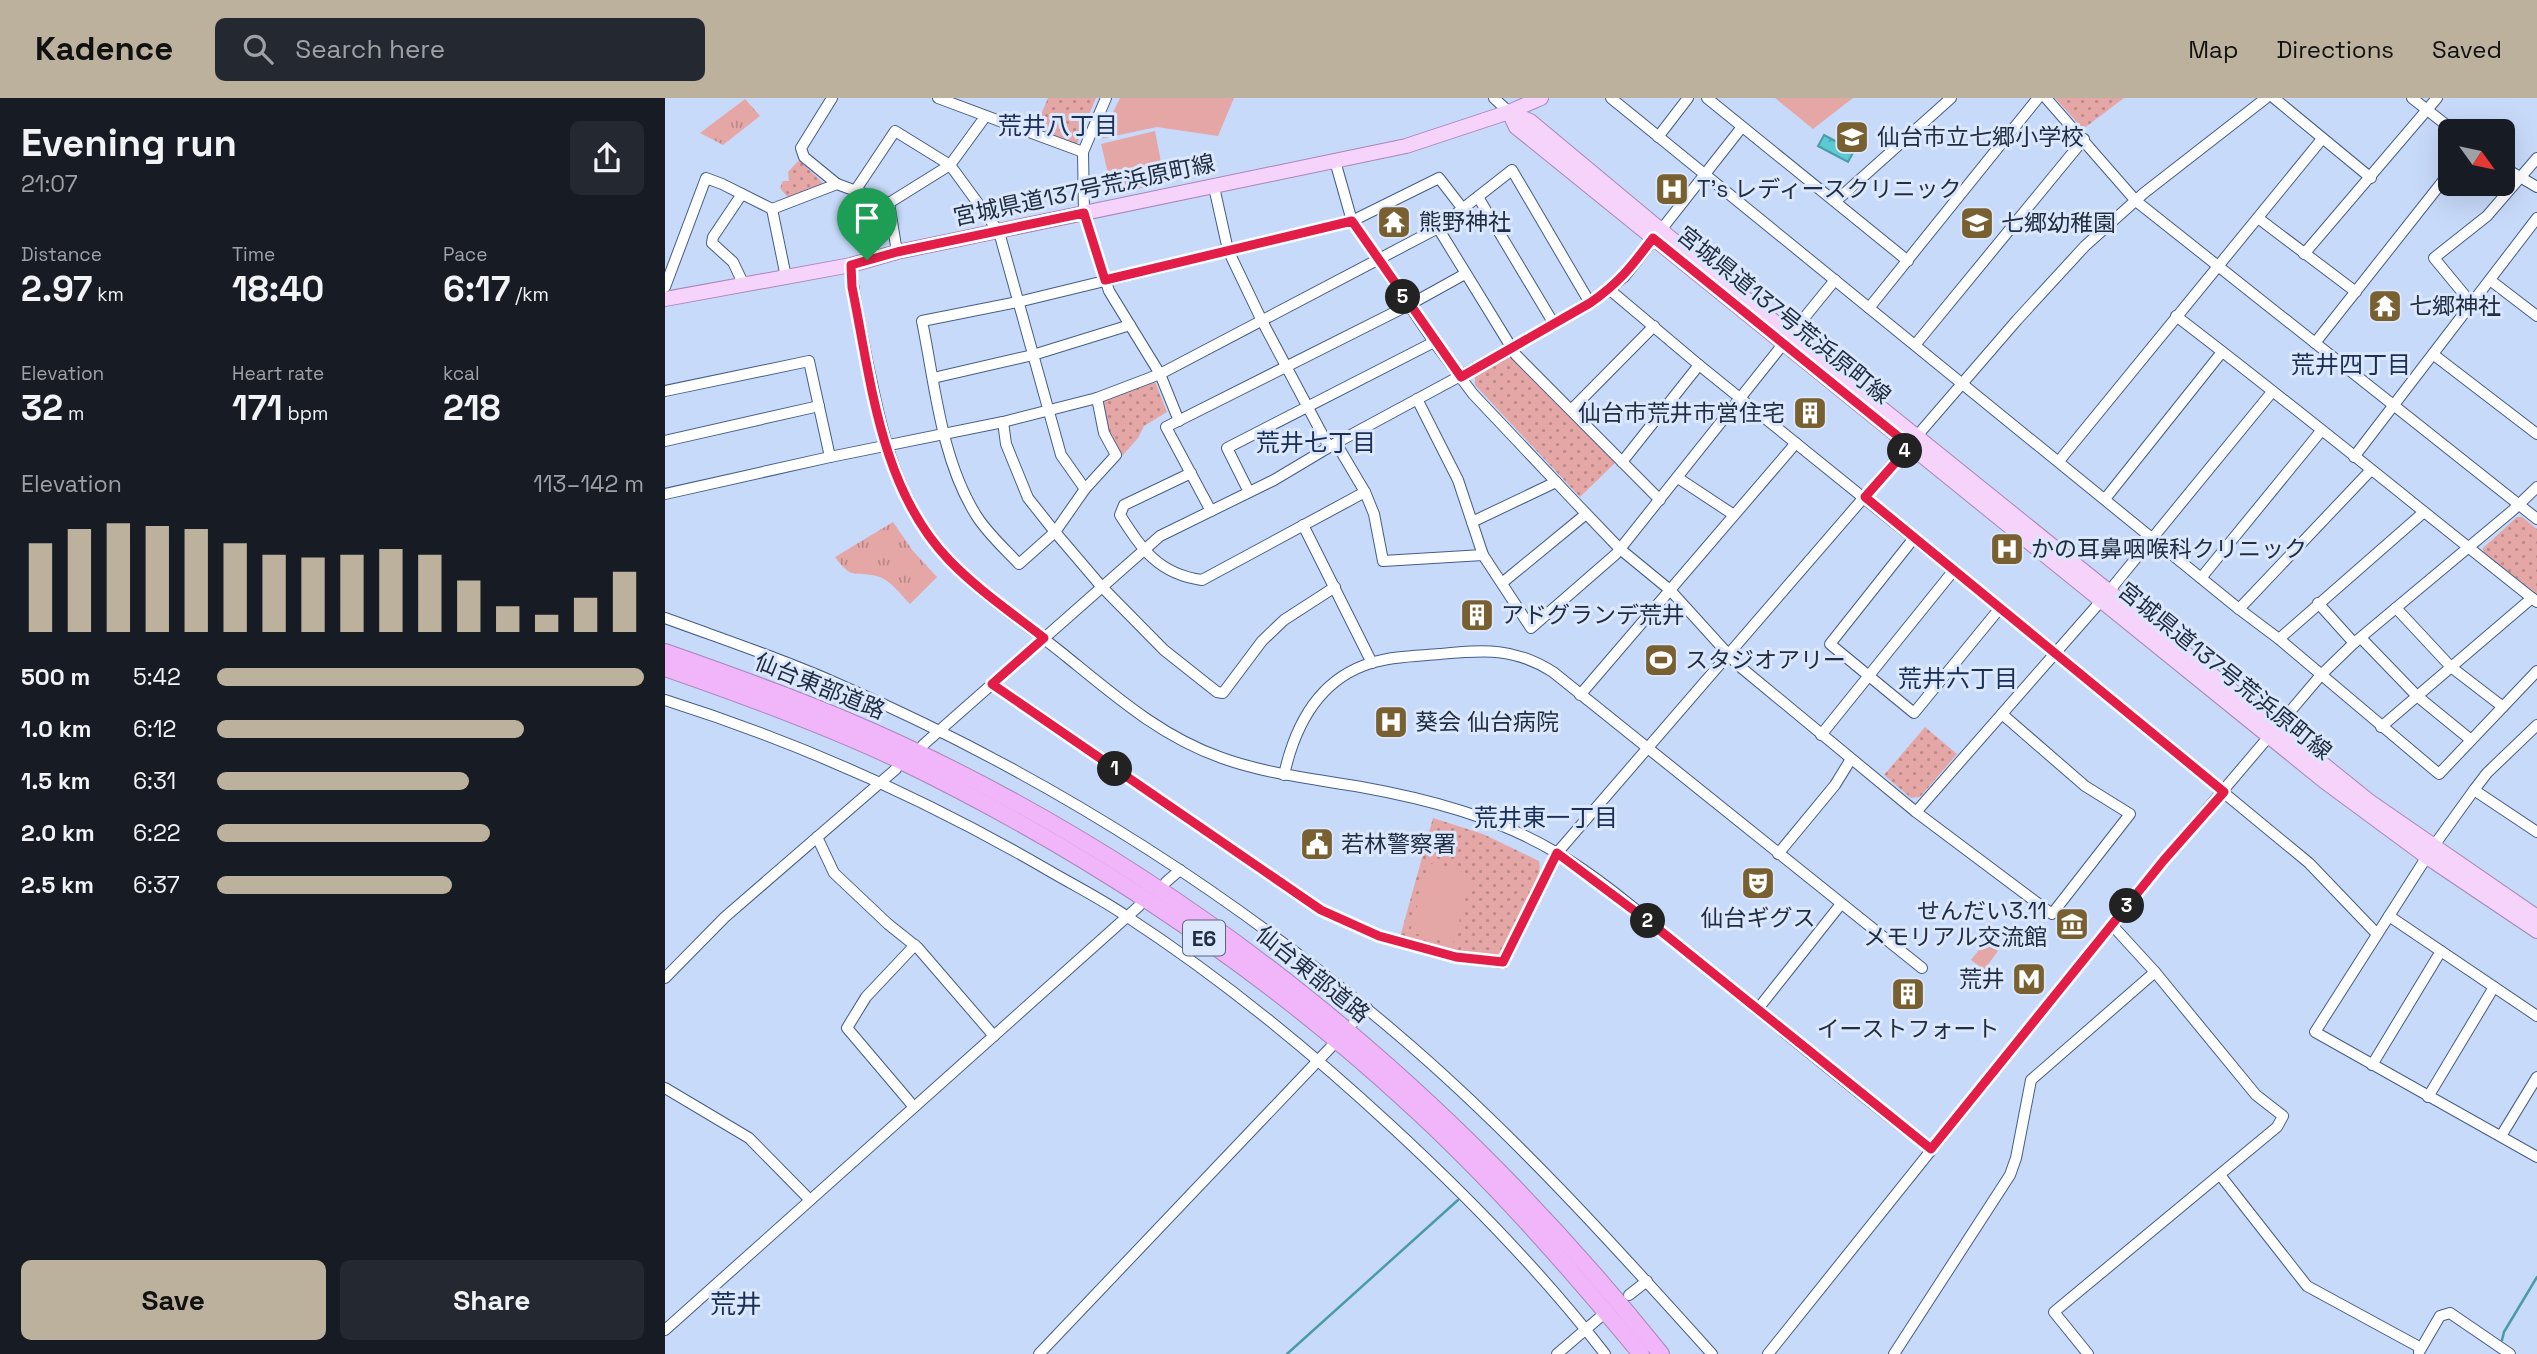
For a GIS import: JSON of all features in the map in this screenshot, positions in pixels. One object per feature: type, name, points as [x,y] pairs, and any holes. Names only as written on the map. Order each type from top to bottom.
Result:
[{"type":"highway","name":"仙台東部道路","points":[[665,652],[806,703],[902,745],[1002,795],[1138,875],[1230,937],[1372,1050],[1458,1129],[1542,1216],[1661,1354]]},
{"type":"highway","name":"仙台東部道路","points":[[665,668],[737,693],[836,733],[957,790],[1109,875],[1220,950],[1362,1062],[1448,1141],[1531,1226],[1641,1354]]},
{"type":"highway","points":[[1542,1216],[1621,1293],[1674,1354]]},
{"type":"main road","points":[[1509,112],[1541,98]]},
{"type":"main road","name":"宮城県道137号荒浜原町線","points":[[665,299],[851,265],[897,252],[1335,161],[1427,140],[1509,112],[1530,121],[1657,234],[2274,732],[2369,801],[2430,852],[2537,932]]},
{"type":"main road","name":"宮城県道137号荒浜原町線","points":[[2430,852],[2537,917]]},
{"type":"street","points":[[832,98],[801,148],[804,157],[837,184],[888,203]]},
{"type":"street","points":[[938,98],[1083,152]]},
{"type":"street","points":[[1106,98],[1083,152],[1084,213],[1109,291],[1160,374],[1179,421]]},
{"type":"street","points":[[1494,98],[1509,112]]},
{"type":"street","points":[[1611,98],[2239,610],[2279,639],[2438,774],[2537,671]]},
{"type":"street","points":[[1658,137],[1688,98]]},
{"type":"street","points":[[1707,98],[1908,261]]},
{"type":"street","points":[[1836,201],[1951,98]]},
{"type":"street","points":[[1869,308],[2038,98]]},
{"type":"street","points":[[2046,98],[2136,201],[2537,520]]},
{"type":"street","points":[[992,684],[1321,910],[1379,936],[1456,957],[1503,962],[1557,853],[1962,382],[2085,246],[2136,201],[2266,98]]},
{"type":"street","points":[[2274,98],[2371,177]]},
{"type":"street","points":[[2412,98],[2439,119]]},
{"type":"street","points":[[2304,254],[2437,98]]},
{"type":"street","points":[[888,203],[950,166],[985,117]]},
{"type":"street","points":[[923,745],[1160,536],[1249,492],[1461,377],[1610,290],[1624,277],[1742,127]]},
{"type":"street","points":[[855,191],[895,131],[950,166],[999,232],[1061,455],[1085,489]]},
{"type":"street","points":[[1915,345],[2084,139]]},
{"type":"street","points":[[2059,461],[2322,139]]},
{"type":"street","points":[[2472,304],[2434,258],[2487,216],[2537,158]]},
{"type":"street","points":[[1335,161],[1352,221],[1434,342],[1473,394],[1586,514],[1620,549],[1670,590],[1738,665],[1916,812],[2052,914],[2130,814],[2085,786],[2002,714]]},
{"type":"street","points":[[665,494],[1003,422],[1097,398],[1160,374],[1438,228],[1512,170],[1590,303]]},
{"type":"street","points":[[2515,176],[2537,187]]},
{"type":"street","points":[[665,287],[706,178],[772,209],[837,184]]},
{"type":"street","points":[[1097,398],[1104,433],[1116,455],[1085,489],[1055,532],[1019,564],[976,515],[956,472],[944,435],[922,321],[1018,302],[1352,221],[1439,178],[1463,209]]},
{"type":"street","points":[[1214,187],[1228,250],[1308,407],[1365,492],[1374,514],[1383,561],[1483,555]]},
{"type":"street","points":[[2315,343],[2438,187]]},
{"type":"street","points":[[742,194],[713,237],[712,243],[733,262],[743,283]]},
{"type":"street","points":[[1478,197],[1554,324]]},
{"type":"street","points":[[888,203],[897,252]]},
{"type":"street","points":[[772,209],[786,277]]},
{"type":"street","points":[[2258,218],[2355,292]]},
{"type":"street","points":[[2354,457],[2537,218]]},
{"type":"street","points":[[1438,228],[1524,364],[1660,500]]},
{"type":"street","points":[[851,265],[852,287],[887,447],[908,503],[930,538],[966,576],[1144,719],[1165,732],[1222,758],[1284,775],[1417,798],[1460,810],[1500,825],[1557,853],[1652,924],[1931,1149]]},
{"type":"street","points":[[1211,511],[1165,427],[1409,305],[1465,274]]},
{"type":"street","points":[[1417,399],[1458,480],[1483,555],[1531,628],[1620,549],[1835,280]]},
{"type":"street","points":[[2490,280],[2537,316]]},
{"type":"street","points":[[1610,290],[2309,863],[2377,934]]},
{"type":"street","points":[[2176,316],[2534,600],[2381,727]]},
{"type":"street","points":[[933,378],[1033,355],[1130,325]]},
{"type":"street","points":[[1571,409],[1654,326]]},
{"type":"street","points":[[1249,492],[1227,448],[1434,342]]},
{"type":"street","points":[[2105,499],[2222,352]]},
{"type":"street","points":[[2434,355],[2534,427]]},
{"type":"street","points":[[665,391],[809,361],[830,457]]},
{"type":"street","points":[[1622,462],[1699,365]]},
{"type":"street","points":[[1916,812],[2105,596],[2272,392]]},
{"type":"street","points":[[665,440],[819,406]]},
{"type":"street","points":[[1003,422],[1006,444],[1028,498],[1101,586],[1164,650],[1217,692],[1223,693],[1262,641],[1284,620],[1335,587]]},
{"type":"street","points":[[2201,578],[2321,431]]},
{"type":"street","points":[[1580,695],[1796,443]]},
{"type":"street","points":[[2239,610],[2370,471]]},
{"type":"street","points":[[1191,473],[1124,505],[1120,514],[1143,550],[1152,559],[1191,578],[1202,580],[1365,492]]},
{"type":"street","points":[[1678,478],[1734,515]]},
{"type":"street","points":[[1472,522],[1556,482]]},
{"type":"street","points":[[1767,1354],[2164,860],[2321,675],[2519,505],[2537,486]]},
{"type":"street","points":[[2279,639],[2424,512]]},
{"type":"street","points":[[1501,583],[1586,514]]},
{"type":"street","points":[[1303,525],[1372,663]]},
{"type":"street","points":[[1914,538],[1830,644],[1869,677],[1914,713],[2000,608]]},
{"type":"street","points":[[1821,735],[1954,570]]},
{"type":"street","points":[[2318,603],[2417,696],[2471,740]]},
{"type":"street","points":[[2396,608],[2451,667],[2503,706]]},
{"type":"street","points":[[665,618],[833,681],[939,730],[1065,797],[1180,870],[1286,944],[1367,1008],[1459,1090],[1572,1202],[1713,1354]]},
{"type":"street","points":[[1284,775],[1297,732],[1312,704],[1343,677],[1372,663],[1445,653],[1501,651],[1539,663],[1922,968]]},
{"type":"street","points":[[665,700],[734,722],[881,782],[997,840],[1127,916],[1210,974],[1319,1060],[1438,1169],[1586,1329],[1605,1354]]},
{"type":"street","points":[[2537,725],[2487,773],[2474,790],[2430,852],[2315,1032],[2537,1157]]},
{"type":"street","points":[[1778,854],[1835,785],[1851,759]]},
{"type":"street","points":[[665,978],[725,917],[896,769]]},
{"type":"street","points":[[2474,790],[2537,832]]},
{"type":"street","points":[[817,837],[834,873],[888,924],[915,945],[993,1036]]},
{"type":"street","points":[[1166,882],[1180,870]]},
{"type":"street","points":[[1757,1010],[1841,904]]},
{"type":"street","points":[[665,1330],[1139,906]]},
{"type":"street","points":[[2389,916],[2537,1016]]},
{"type":"street","points":[[2088,1354],[2054,1312],[2277,1127],[2283,1116],[2256,1095],[2155,972],[2112,925]]},
{"type":"street","points":[[914,1107],[847,1028],[866,997],[915,945]]},
{"type":"street","points":[[2372,1065],[2441,951]]},
{"type":"street","points":[[1894,1354],[2010,1175],[2016,1158],[2031,1080],[2155,972]]},
{"type":"street","points":[[2428,1097],[2494,987]]},
{"type":"street","points":[[1354,1022],[1367,1008]]},
{"type":"street","points":[[1039,1354],[1331,1047]]},
{"type":"street","points":[[2501,1136],[2537,1076]]},
{"type":"street","points":[[665,1088],[749,1138],[810,1200]]},
{"type":"street","points":[[2220,1175],[2307,1286],[2419,1351],[2441,1317],[2450,1313],[2510,1354]]},
{"type":"street","points":[[1629,1294],[1647,1281]]},
{"type":"street","points":[[1557,1354],[1599,1318]]},
{"type":"street","points":[[2489,1354],[2494,1343]]},
{"type":"green space","points":[[1048,98],[1096,98],[1077,144],[1034,131]]},
{"type":"green space","points":[[1120,98],[1234,98],[1218,136],[1157,127],[1100,139]]},
{"type":"green space","points":[[1775,98],[1853,98],[1813,129]]},
{"type":"green space","points":[[2055,98],[2124,98],[2083,129]]},
{"type":"green space","points":[[745,99],[760,116],[723,145],[700,133]]},
{"type":"green space","points":[[1155,131],[1165,183],[1113,194],[1101,144]]},
{"type":"green space","points":[[799,160],[824,184],[789,199],[780,188],[783,181],[789,181],[788,172]]},
{"type":"green space","points":[[1509,356],[1515,357],[1619,459],[1580,497],[1475,385],[1475,377]]},
{"type":"green space","points":[[1152,380],[1167,412],[1144,426],[1138,438],[1122,456],[1108,435],[1102,405],[1106,398]]},
{"type":"green space","points":[[2517,517],[2522,517],[2537,529],[2537,594],[2483,553],[2483,548]]},
{"type":"green space","points":[[893,522],[913,551],[937,577],[910,604],[884,579],[851,573],[835,557]]},
{"type":"green space","points":[[1925,727],[1957,754],[1920,797],[1911,798],[1884,775]]},
{"type":"green space","points":[[1433,818],[1483,834],[1539,861],[1540,870],[1533,894],[1503,953],[1498,956],[1459,952],[1400,937]]},
{"type":"green space","points":[[1429,863],[1472,875],[1453,944],[1410,932]]},
{"type":"green space","points":[[1985,942],[1998,951],[1984,970],[1971,960]]},
{"type":"water","points":[[1824,135],[1854,151],[1848,162],[1818,146]]},
{"type":"waterway","points":[[1287,1354],[1458,1200]]},
{"type":"waterway","points":[[2502,1340],[2504,1332],[2537,1277]]},
{"type":"place","name":"仙台市立七郷小学校","points":[[1852,137]]},
{"type":"place","name":"T's レディースクリニック","points":[[1672,189]]},
{"type":"place","name":"熊野神社","points":[[1394,222]]},
{"type":"place","name":"七郷幼稚園","points":[[1977,223]]},
{"type":"place","name":"七郷神社","points":[[2385,306]]},
{"type":"place","name":"仙台市荒井市営住宅","points":[[1810,413]]},
{"type":"place","name":"かの耳鼻咽喉科クリニック","points":[[2007,549]]},
{"type":"place","name":"アドグランデ荒井","points":[[1477,615]]},
{"type":"place","name":"スタジオアリー","points":[[1661,660]]},
{"type":"place","name":"葵会 仙台病院","points":[[1391,722]]},
{"type":"place","name":"若林警察署","points":[[1317,844]]},
{"type":"place","name":"仙台ギグス","points":[[1758,883]]},
{"type":"place","name":"せんだい3.11 メモリアル交流館","points":[[2072,924]]},
{"type":"place","name":"荒井","points":[[2029,979]]},
{"type":"place","name":"イーストフォート","points":[[1908,994]]},
{"type":"district","name":"荒井八丁目","points":[[1058,125]]},
{"type":"district","name":"荒井四丁目","points":[[2351,364]]},
{"type":"district","name":"荒井七丁目","points":[[1316,442]]},
{"type":"district","name":"荒井六丁目","points":[[1958,678]]},
{"type":"district","name":"荒井東一丁目","points":[[1546,817]]},
{"type":"district","name":"荒井","points":[[736,1304]]},
{"type":"route","points":[[1084,213],[1105,280],[1352,221],[1461,377],[1610,290],[1624,277],[1653,238],[1910,446],[1865,497],[2224,792],[2164,860],[1931,1149],[1652,924],[1557,853],[1503,962],[1456,957],[1379,936],[1321,910],[992,684],[1044,638],[1000,605],[948,559],[930,538],[908,503],[885,440],[852,287],[851,265],[867,260],[1084,213]]}]
